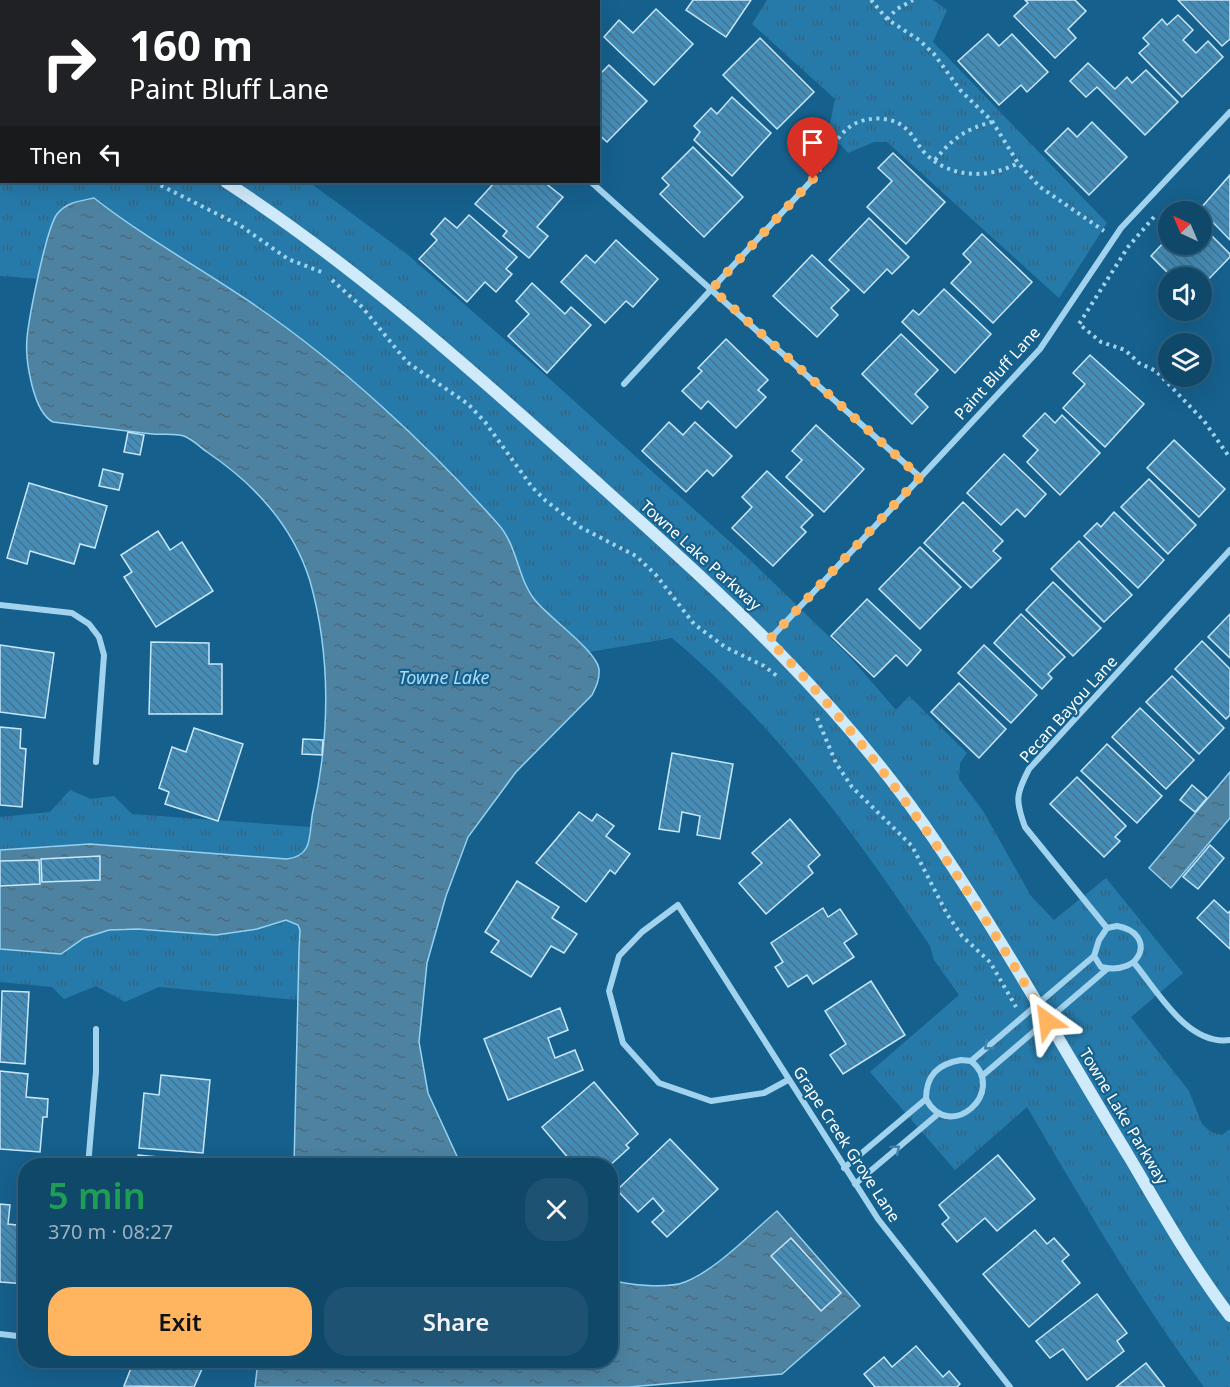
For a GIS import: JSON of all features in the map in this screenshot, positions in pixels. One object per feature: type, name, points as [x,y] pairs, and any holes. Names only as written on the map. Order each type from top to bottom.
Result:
[{"type":"street","name":"Paint Bluff Lane","points":[[769,640],[1040,349],[1114,239],[1144,201],[1230,112]]},
{"type":"street","points":[[624,384],[813,179]]},
{"type":"street","name":"Towne Lake Parkway","points":[[227,183],[307,237],[448,349],[769,640],[854,732],[939,845],[1168,1222],[1230,1316]]},
{"type":"street","points":[[592,183],[920,477]]},
{"type":"street","name":"Pecan Bayou Lane","points":[[1107,928],[1026,827],[1018,807],[1018,790],[1029,769],[1230,550]]},
{"type":"street","points":[[0,605],[72,613],[89,624],[99,637],[104,655],[96,762]]},
{"type":"street","name":"Grape Creek Grove Lane","points":[[788,1080],[764,1093],[711,1101],[659,1083],[623,1043],[609,991],[619,957],[642,932],[678,905],[883,1226],[1010,1387]]},
{"type":"street","points":[[970,1061],[1094,956],[1098,940],[1107,928],[1127,928],[1136,935],[1141,944],[1141,955],[1135,964],[1122,969],[1101,968],[1094,956]]},
{"type":"street","points":[[1135,964],[1178,1016],[1198,1035],[1218,1041],[1230,1040]]},
{"type":"street","points":[[982,1076],[1107,969]]},
{"type":"street","points":[[89,1158],[96,1072],[96,1029]]},
{"type":"street","points":[[844,1168],[926,1099],[930,1077],[938,1066],[961,1060],[970,1061],[982,1076],[983,1089],[980,1099],[971,1108],[951,1117],[938,1114],[926,1099]]},
{"type":"street","points":[[855,1184],[938,1114]]},
{"type":"street","points":[[0,1334],[18,1336]]},
{"type":"path","points":[[871,0],[887,19],[926,47],[961,91],[992,122],[1018,163],[1040,187],[1114,239]]},
{"type":"path","points":[[887,19],[897,9],[913,0]]},
{"type":"path","points":[[813,179],[847,129],[857,122],[870,119],[902,125],[935,160],[961,172],[976,175],[1000,171],[1018,163]]},
{"type":"path","points":[[935,160],[955,136],[969,128],[992,122]]},
{"type":"path","points":[[156,183],[241,226],[270,249],[288,259],[322,272],[336,283],[362,307],[399,354],[418,372],[468,404],[485,422],[532,487],[546,501],[580,527],[636,556],[656,575],[693,624],[725,647],[764,666],[781,680]]},
{"type":"path","points":[[1154,217],[1128,247],[1079,324],[1101,342],[1125,350],[1139,363],[1156,371],[1204,421],[1230,458]]},
{"type":"path","points":[[809,709],[817,718],[836,763],[852,787],[912,846],[947,914],[962,936],[990,962],[1022,1017]]},
{"type":"green space","points":[[767,0],[933,0],[947,10],[933,42],[1107,223],[1059,298],[887,142],[874,142],[848,153],[841,145],[827,139],[835,99],[752,24]]},
{"type":"green space","points":[[0,183],[310,183],[407,254],[552,381],[749,559],[849,656],[896,710],[909,696],[967,753],[960,763],[959,779],[983,811],[1031,896],[1054,920],[1106,878],[1183,973],[1131,1017],[1189,1091],[1202,1124],[1211,1132],[1222,1135],[1230,1129],[1230,1387],[1204,1387],[1134,1284],[1027,1107],[955,1170],[870,1072],[959,995],[934,960],[930,946],[843,822],[779,744],[710,671],[672,638],[589,652],[552,620],[533,598],[510,542],[499,525],[462,485],[383,409],[278,322],[236,292],[133,227],[94,198],[49,233],[39,279],[0,276]]},
{"type":"green space","points":[[70,790],[91,799],[114,796],[132,814],[310,827],[311,842],[305,853],[287,859],[90,844],[0,850],[0,817],[50,812]]},
{"type":"green space","points":[[286,920],[298,925],[302,937],[298,1000],[159,987],[125,1002],[96,986],[64,999],[52,987],[0,982],[0,949],[61,954],[84,938],[109,930],[138,929],[216,935],[257,929]]},
{"type":"water","name":"Towne Lake","points":[[94,198],[133,227],[256,306],[352,380],[443,465],[498,524],[510,542],[524,582],[535,600],[590,653],[599,669],[599,676],[592,695],[516,772],[468,837],[446,896],[427,963],[419,1042],[428,1093],[458,1158],[294,1158],[300,930],[298,925],[286,920],[257,929],[216,935],[138,929],[109,930],[84,938],[61,954],[0,949],[0,850],[90,844],[287,859],[296,857],[302,853],[309,842],[323,754],[325,667],[317,609],[303,561],[282,524],[240,478],[187,437],[53,422],[40,408],[35,397],[27,359],[27,338],[34,293],[43,254],[57,214],[74,203]]},
{"type":"water","points":[[1230,772],[1230,818],[1171,888],[1149,868]]},
{"type":"water","points":[[777,1211],[860,1306],[782,1374],[629,1387],[255,1387],[257,1368],[618,1368],[618,1281],[648,1286],[685,1282],[709,1269]]},
{"type":"building","points":[[693,0],[751,0],[726,37],[686,10]]},
{"type":"building","points":[[1025,0],[1075,0],[1086,11],[1068,29],[1076,38],[1055,58],[1014,16],[1028,3]]},
{"type":"building","points":[[1178,0],[1230,0],[1230,39],[1222,46]]},
{"type":"building","points":[[656,9],[693,44],[654,85],[604,37],[619,20],[633,33]]},
{"type":"building","points":[[1178,15],[1193,30],[1183,40],[1196,53],[1208,41],[1223,57],[1182,97],[1139,53],[1149,44],[1143,38],[1162,19],[1167,25]]},
{"type":"building","points":[[988,34],[999,46],[1012,34],[1048,72],[1027,92],[1021,85],[999,105],[958,61]]},
{"type":"building","points":[[760,38],[814,92],[777,129],[723,75]]},
{"type":"building","points":[[1088,63],[1115,89],[1127,77],[1132,83],[1146,70],[1178,102],[1145,135],[1097,87],[1086,97],[1070,81]]},
{"type":"building","points":[[609,65],[647,101],[607,142],[600,136],[600,74]]},
{"type":"building","points":[[732,97],[771,133],[732,176],[694,140],[700,132],[694,126],[711,108],[717,114]]},
{"type":"building","points":[[1092,122],[1127,157],[1089,195],[1045,151],[1068,128],[1077,137]]},
{"type":"building","points":[[693,147],[743,197],[704,237],[660,194],[669,185],[662,178]]},
{"type":"building","points":[[893,153],[945,202],[906,244],[867,207],[892,181],[878,168]]},
{"type":"building","points":[[1230,175],[1230,240],[1212,221],[1212,201],[1207,201]]},
{"type":"building","points":[[494,183],[545,183],[563,197],[537,227],[548,236],[529,258],[503,236],[507,231],[475,204]]},
{"type":"building","points":[[469,215],[517,257],[506,269],[512,274],[496,292],[485,282],[467,302],[419,259],[437,240],[431,234],[445,218],[457,228]]},
{"type":"building","points":[[869,218],[909,257],[892,274],[887,269],[864,293],[829,260]]},
{"type":"building","points":[[982,234],[1032,282],[993,323],[951,283],[971,262],[963,254]]},
{"type":"building","points":[[1212,236],[1230,254],[1230,257],[1212,276],[1212,267],[1162,267],[1151,256],[1158,249],[1158,255],[1212,255]]},
{"type":"building","points":[[616,240],[658,279],[633,307],[626,301],[605,323],[561,282],[586,255],[595,263]]},
{"type":"building","points":[[812,255],[849,290],[831,308],[838,315],[817,337],[773,296]]},
{"type":"building","points":[[532,283],[565,314],[571,307],[591,325],[547,373],[508,336],[529,314],[516,301]]},
{"type":"building","points":[[944,289],[991,334],[955,373],[902,322],[913,310],[919,315]]},
{"type":"building","points":[[901,334],[938,370],[915,394],[928,407],[912,424],[862,374]]},
{"type":"building","points":[[726,339],[768,380],[758,390],[766,397],[736,428],[708,401],[701,409],[682,391],[702,371],[698,368]]},
{"type":"building","points":[[1090,355],[1144,404],[1105,447],[1063,408],[1085,384],[1073,373]]},
{"type":"building","points":[[1045,413],[1055,423],[1062,415],[1100,453],[1060,495],[1027,462],[1038,450],[1023,436]]},
{"type":"building","points":[[669,422],[683,435],[695,422],[732,456],[713,476],[707,470],[686,492],[642,451]]},
{"type":"building","points":[[816,425],[864,469],[824,512],[786,477],[802,460],[792,451]]},
{"type":"building","points":[[128,432],[144,435],[140,455],[124,452]]},
{"type":"building","points":[[1174,440],[1225,489],[1199,517],[1147,468]]},
{"type":"building","points":[[1004,454],[1046,494],[1025,517],[1017,509],[1001,525],[967,493]]},
{"type":"building","points":[[103,469],[123,474],[119,490],[99,486]]},
{"type":"building","points":[[767,471],[813,515],[801,527],[806,532],[773,566],[732,528],[752,507],[742,497]]},
{"type":"building","points":[[1149,479],[1196,525],[1168,554],[1121,507]]},
{"type":"building","points":[[29,483],[107,506],[95,548],[80,544],[74,564],[30,551],[27,564],[7,558]]},
{"type":"building","points":[[963,502],[1003,541],[993,551],[1001,558],[971,588],[924,543]]},
{"type":"building","points":[[1114,512],[1164,560],[1138,588],[1084,536],[1097,523],[1101,527]]},
{"type":"building","points":[[158,531],[170,550],[182,542],[213,591],[156,627],[124,577],[132,572],[121,555]]},
{"type":"building","points":[[1079,541],[1132,595],[1104,622],[1051,569]]},
{"type":"building","points":[[920,547],[961,587],[920,629],[879,589]]},
{"type":"building","points":[[1053,582],[1101,628],[1073,656],[1026,610]]},
{"type":"building","points":[[867,599],[921,650],[907,666],[896,655],[874,677],[831,636]]},
{"type":"building","points":[[1021,614],[1065,657],[1048,674],[1052,678],[1042,689],[994,643]]},
{"type":"building","points":[[1230,614],[1230,658],[1208,637]]},
{"type":"building","points":[[1202,641],[1230,669],[1230,715],[1226,719],[1175,669]]},
{"type":"building","points":[[151,642],[209,643],[209,664],[222,664],[222,714],[149,714]]},
{"type":"building","points":[[0,645],[54,653],[45,718],[0,712]]},
{"type":"building","points":[[984,645],[1037,695],[1011,723],[958,673]]},
{"type":"building","points":[[1172,676],[1224,728],[1199,754],[1146,702]]},
{"type":"building","points":[[959,683],[1006,729],[979,758],[931,712]]},
{"type":"building","points":[[1140,708],[1194,760],[1166,789],[1112,737]]},
{"type":"building","points":[[0,727],[21,729],[20,748],[26,749],[22,807],[0,805]]},
{"type":"building","points":[[194,728],[243,744],[218,821],[165,804],[169,792],[159,788],[172,747],[186,752]]},
{"type":"building","points":[[303,739],[323,740],[322,755],[302,754]]},
{"type":"building","points":[[1107,744],[1162,796],[1137,823],[1081,771]]},
{"type":"building","points":[[672,753],[733,764],[720,839],[697,835],[700,816],[682,812],[679,832],[659,829]]},
{"type":"building","points":[[1077,777],[1126,826],[1115,837],[1120,841],[1104,857],[1050,804]]},
{"type":"building","points":[[1192,785],[1207,798],[1195,812],[1180,800]]},
{"type":"building","points":[[579,812],[592,821],[597,814],[614,826],[606,836],[630,854],[615,874],[610,870],[586,902],[536,863]]},
{"type":"building","points":[[790,819],[820,855],[808,866],[813,873],[766,914],[739,883],[762,863],[752,853]]},
{"type":"building","points":[[1210,845],[1224,858],[1198,889],[1183,877]]},
{"type":"building","points":[[100,856],[100,880],[42,882],[41,859]]},
{"type":"building","points":[[39,860],[40,884],[0,886],[0,861]]},
{"type":"building","points":[[517,881],[559,907],[552,918],[577,934],[564,953],[551,946],[531,977],[491,952],[499,941],[485,932]]},
{"type":"building","points":[[1214,900],[1228,913],[1230,911],[1230,949],[1197,918]]},
{"type":"building","points":[[823,908],[828,917],[840,909],[857,934],[844,943],[854,957],[813,984],[807,975],[788,987],[775,967],[783,962],[771,943]]},
{"type":"building","points":[[871,981],[905,1035],[843,1074],[830,1055],[846,1044],[825,1011]]},
{"type":"building","points":[[2,991],[29,992],[25,1064],[0,1062]]},
{"type":"building","points":[[560,1008],[568,1030],[548,1038],[555,1058],[575,1050],[583,1070],[508,1100],[484,1039]]},
{"type":"building","points":[[0,1071],[28,1074],[26,1097],[48,1099],[47,1117],[43,1117],[40,1152],[0,1149]]},
{"type":"building","points":[[161,1075],[210,1080],[203,1153],[139,1148],[144,1093],[159,1095]]},
{"type":"building","points":[[594,1082],[638,1134],[626,1145],[629,1148],[618,1158],[568,1158],[542,1127]]},
{"type":"building","points":[[670,1139],[718,1189],[667,1237],[652,1222],[664,1211],[653,1198],[638,1212],[618,1189]]},
{"type":"building","points":[[138,1155],[168,1158],[138,1158]]},
{"type":"building","points":[[998,1155],[1035,1199],[997,1231],[985,1218],[957,1242],[942,1224],[949,1218],[939,1205]]},
{"type":"building","points":[[0,1204],[10,1205],[8,1224],[18,1225],[18,1283],[0,1282]]},
{"type":"building","points":[[1035,1230],[1047,1244],[1054,1238],[1069,1255],[1062,1261],[1080,1283],[1029,1327],[983,1274]]},
{"type":"building","points":[[791,1238],[841,1293],[821,1311],[771,1256]]},
{"type":"building","points":[[1097,1294],[1127,1333],[1117,1341],[1124,1351],[1087,1380],[1063,1349],[1050,1358],[1036,1341]]},
{"type":"building","points":[[916,1346],[943,1377],[949,1371],[960,1384],[957,1387],[875,1387],[864,1374],[884,1357],[892,1367]]},
{"type":"building","points":[[1146,1363],[1165,1387],[1116,1387]]},
{"type":"building","points":[[131,1368],[202,1368],[194,1387],[124,1386]]},
{"type":"route","points":[[813,179],[712,289],[920,477],[769,640],[854,732],[898,788],[939,845],[1047,1021]]}]
